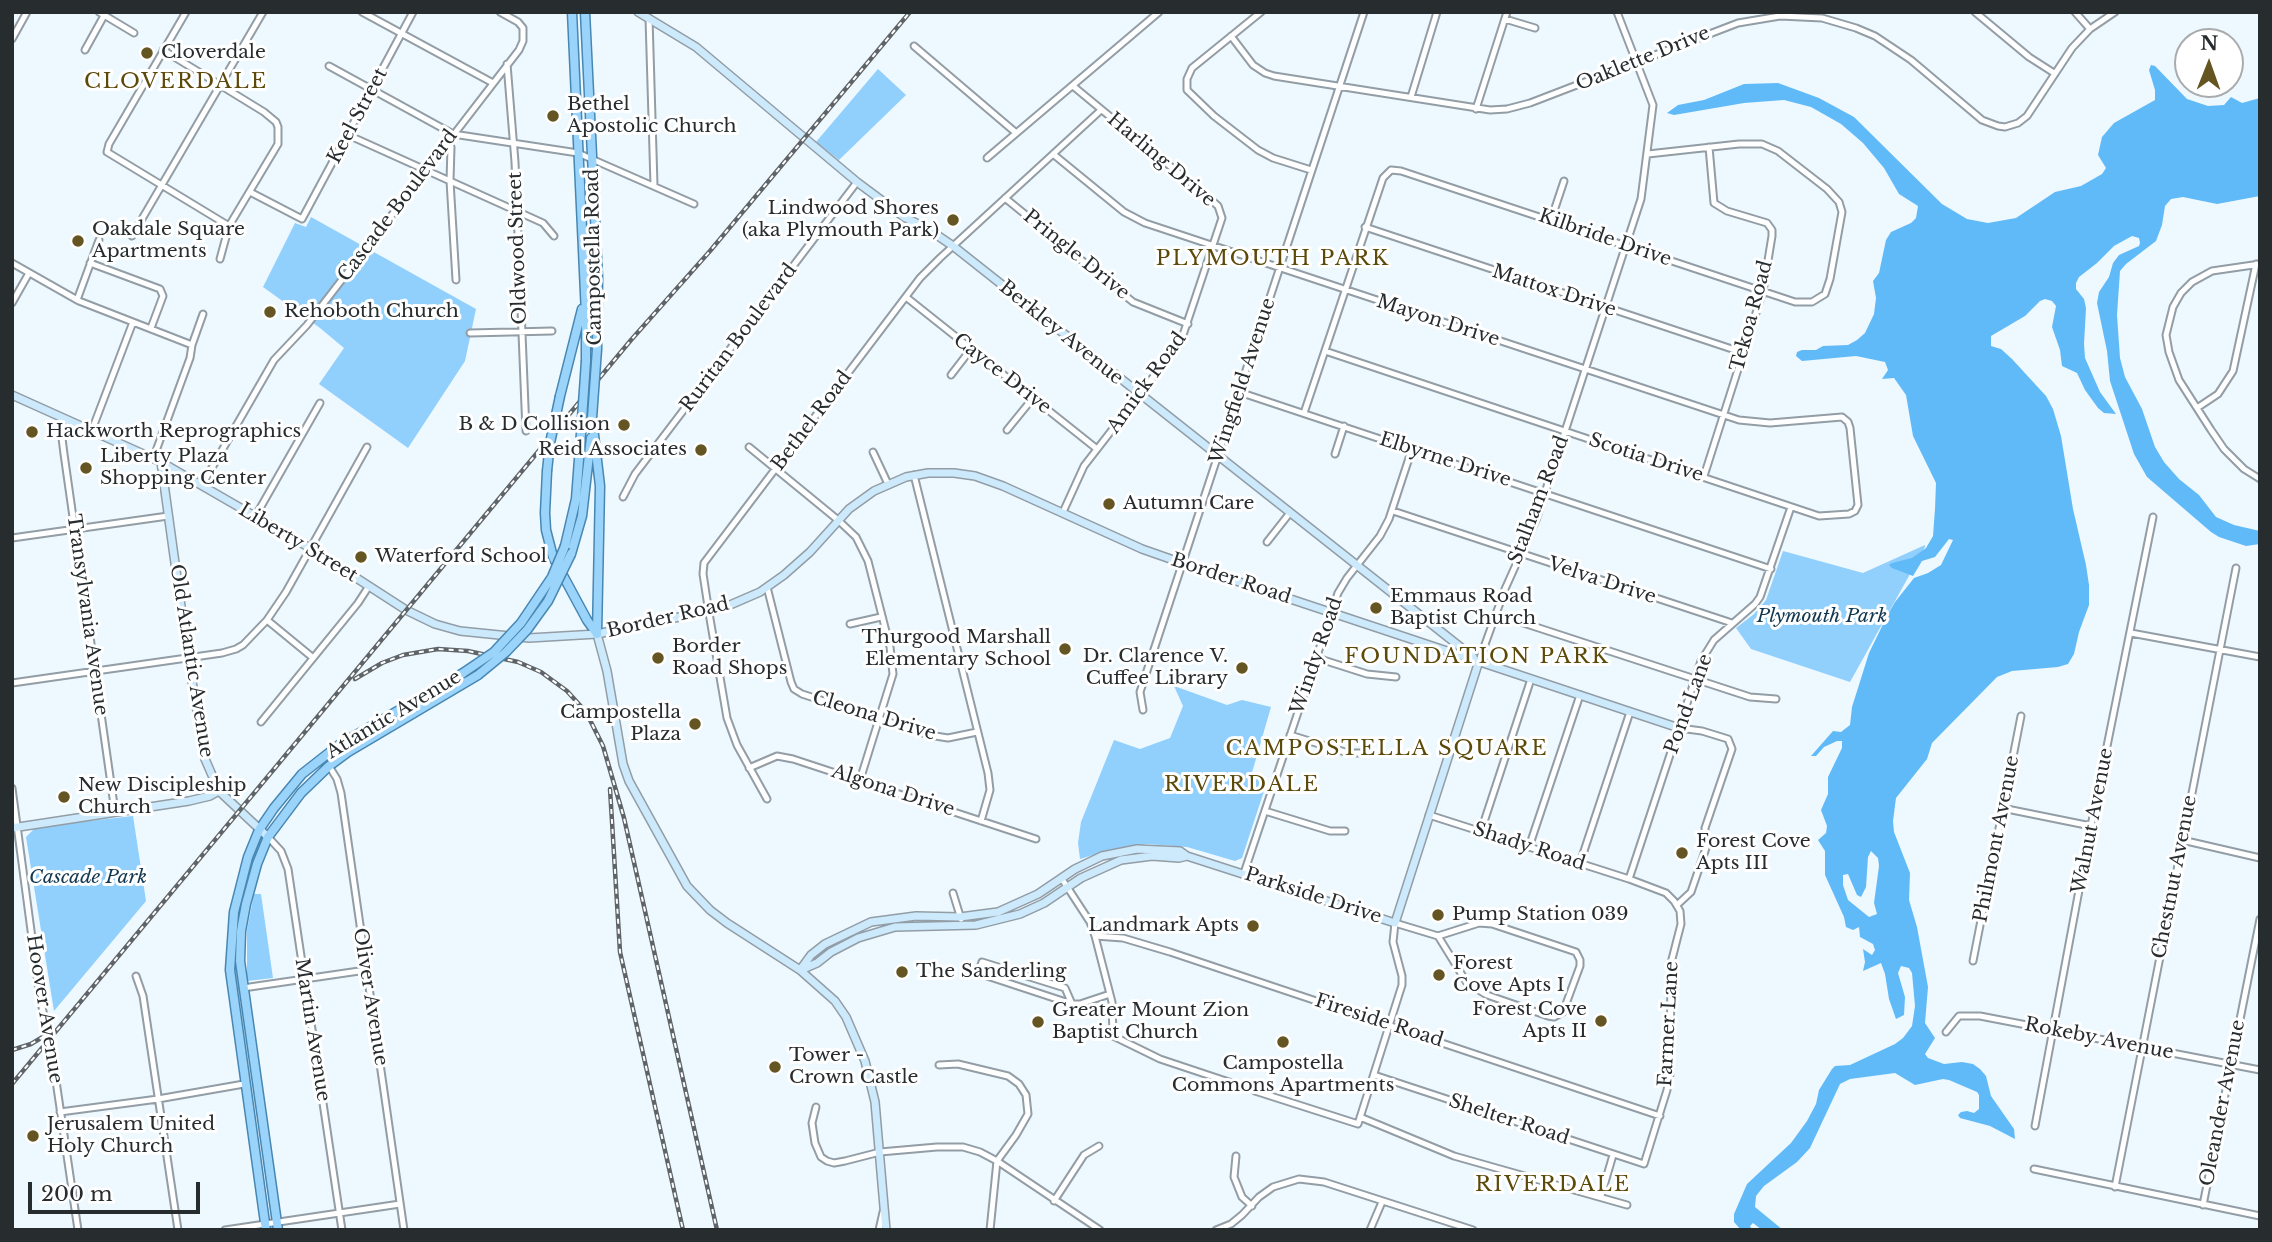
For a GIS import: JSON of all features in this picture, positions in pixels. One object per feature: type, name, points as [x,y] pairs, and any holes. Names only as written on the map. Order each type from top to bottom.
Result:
[{"type":"main road","name":"Campostella Road","points":[[572,12],[585,292]]},
{"type":"main road","name":"Campostella Road","points":[[585,13],[598,278],[592,418]]},
{"type":"main road","name":"Atlantic Avenue","points":[[265,1227],[232,990],[230,948],[234,912],[248,857],[259,830],[302,774],[339,745],[463,674],[494,652],[521,623],[552,577],[565,546],[576,499],[586,362],[585,292]]},
{"type":"main road","points":[[585,292],[551,435],[545,513],[552,557],[597,634]]},
{"type":"main road","name":"Atlantic Avenue","points":[[277,1226],[240,961],[243,917],[250,884],[268,837],[301,793],[329,766],[478,675],[527,630],[548,601],[571,554],[582,516],[592,418]]},
{"type":"main road","points":[[592,418],[600,486],[597,634]]},
{"type":"street","points":[[12,40],[27,12]]},
{"type":"street","points":[[186,12],[109,144],[107,152],[229,226]]},
{"type":"street","points":[[132,236],[263,12]]},
{"type":"street","points":[[362,12],[493,83]]},
{"type":"street","name":"Keel Street","points":[[250,191],[302,219],[413,12]]},
{"type":"street","name":"Cascade Boulevard","points":[[202,485],[274,360],[307,325],[522,46],[524,32],[518,22],[500,12]]},
{"type":"street","name":"Berkley Avenue","points":[[638,12],[696,47],[858,182],[904,217],[953,246],[1289,514],[1479,661]]},
{"type":"street","points":[[986,158],[1159,12]]},
{"type":"street","points":[[1261,12],[1192,68],[1186,79],[1187,90],[1214,116],[1258,150],[1273,158],[1311,170]]},
{"type":"street","name":"Wingfield Avenue","points":[[1143,710],[1140,692],[1364,12]]},
{"type":"street","points":[[1411,97],[1437,12]]},
{"type":"street","name":"Stalham Road","points":[[1360,1117],[1402,985],[1393,942],[1395,923],[1479,661],[1505,589],[1545,493],[1641,199],[1653,105],[1617,12]]},
{"type":"street","points":[[1975,12],[2054,74]]},
{"type":"street","points":[[2075,12],[2090,29]]},
{"type":"street","name":"Oaklette Drive","points":[[1231,36],[1253,65],[1265,73],[1476,109],[1507,109],[1638,63],[1738,23],[1802,14],[1833,21],[1875,36],[1911,60],[1982,120],[1998,126],[2012,125],[2027,116],[2072,48],[2090,29],[2115,12]]},
{"type":"street","points":[[85,50],[103,13],[134,33]]},
{"type":"street","points":[[1476,109],[1506,15],[1535,28]]},
{"type":"street","points":[[649,18],[654,186]]},
{"type":"street","points":[[914,46],[1015,132]]},
{"type":"street","points":[[163,50],[264,112],[278,127],[278,144],[229,226],[220,260]]},
{"type":"street","name":"Oldwood Street","points":[[508,64],[526,431]]},
{"type":"street","points":[[329,66],[453,134],[578,153],[694,204]]},
{"type":"street","name":"Harling Drive","points":[[1073,86],[1218,206],[1222,218],[1214,246]]},
{"type":"street","name":"Bethel Road","points":[[767,799],[737,745],[727,718],[703,574],[705,563],[930,267],[1101,110]]},
{"type":"street","points":[[348,135],[516,210],[547,226],[554,236]]},
{"type":"street","name":"Kilbride Drive","points":[[1365,228],[1383,178],[1391,170],[1401,171],[1805,304],[1819,299],[1825,294],[1830,279],[1842,212],[1837,199],[1773,148],[1753,143],[1709,147]]},
{"type":"street","points":[[451,147],[450,181],[456,280]]},
{"type":"street","points":[[1648,154],[1709,147]]},
{"type":"street","name":"Tekoa Road","points":[[1704,476],[1763,291],[1772,230],[1767,223],[1727,211],[1714,203],[1709,147]]},
{"type":"street","name":"Mayon Drive","points":[[1053,154],[1135,219],[1345,290],[1723,415],[1756,423],[1839,416],[1845,419],[1850,428],[1858,505],[1855,511],[1849,514]]},
{"type":"street","points":[[1551,220],[1564,181]]},
{"type":"street","name":"Ruritan Boulevard","points":[[623,496],[635,474],[858,182]]},
{"type":"street","name":"Pringle Drive","points":[[1005,198],[1133,302],[1188,324]]},
{"type":"street","points":[[1304,413],[1365,228]]},
{"type":"street","name":"Mattox Drive","points":[[1365,228],[1744,353]]},
{"type":"street","points":[[76,300],[99,240]]},
{"type":"street","name":"Amick Road","points":[[1063,512],[1080,471],[1186,333],[1214,246]]},
{"type":"street","points":[[12,263],[76,300],[192,345]]},
{"type":"street","points":[[90,263],[160,289],[163,296],[150,328]]},
{"type":"street","points":[[2197,408],[2218,394],[2234,371],[2258,264],[2219,270],[2186,287],[2173,306],[2166,328],[2169,352],[2179,380],[2197,408],[2224,449],[2260,479]]},
{"type":"street","points":[[12,303],[29,273]]},
{"type":"street","name":"Cayce Drive","points":[[906,297],[1097,450]]},
{"type":"street","points":[[157,461],[203,314]]},
{"type":"street","points":[[92,430],[133,322]]},
{"type":"street","points":[[470,332],[552,331]]},
{"type":"street","points":[[951,375],[971,349]]},
{"type":"street","name":"Scotia Drive","points":[[1325,351],[1819,516],[1849,514]]},
{"type":"street","name":"Elbyrne Drive","points":[[1239,392],[1771,569]]},
{"type":"street","name":"Liberty Street","points":[[12,395],[92,430],[202,485],[435,624],[460,631],[529,638],[597,634]]},
{"type":"street","points":[[1007,430],[1033,398]]},
{"type":"street","points":[[255,517],[320,403]]},
{"type":"street","name":"Transylvania Avenue","points":[[70,421],[62,438],[116,812]]},
{"type":"street","points":[[1335,454],[1344,426]]},
{"type":"street","points":[[12,682],[236,649],[250,639],[267,620],[286,592],[367,447]]},
{"type":"street","points":[[749,447],[856,537],[868,561],[890,647],[893,674],[860,780]]},
{"type":"street","name":"Windy Road","points":[[1244,873],[1331,612],[1342,586],[1380,536],[1393,511],[1412,449]]},
{"type":"street","points":[[873,452],[888,484]]},
{"type":"street","name":"Old Atlantic Avenue","points":[[157,461],[168,516],[202,747],[209,772],[219,790],[268,837]]},
{"type":"street","name":"Border Road","points":[[597,634],[709,612],[742,601],[766,587],[804,558],[859,500],[888,484],[914,475],[945,473],[975,477],[1003,486],[1142,549],[1182,563],[1679,728],[1702,731],[1728,739],[1732,749],[1705,828],[1706,848],[1691,892],[1677,905]]},
{"type":"street","points":[[914,475],[990,790],[981,821]]},
{"type":"street","name":"Pond Lane","points":[[1629,879],[1705,653],[1720,634],[1755,604],[1764,589],[1791,507]]},
{"type":"street","name":"Velva Drive","points":[[1393,511],[1732,624]]},
{"type":"street","points":[[1268,542],[1289,514]]},
{"type":"street","points":[[12,538],[168,516]]},
{"type":"street","name":"Walnut Avenue","points":[[2035,1126],[2153,517]]},
{"type":"street","name":"Chestnut Avenue","points":[[2115,1187],[2236,568]]},
{"type":"street","points":[[261,722],[369,586]]},
{"type":"street","name":"Cleona Drive","points":[[766,587],[794,689],[802,694],[939,737],[956,737],[977,732]]},
{"type":"street","points":[[1496,614],[1750,697],[1776,699]]},
{"type":"street","points":[[850,624],[881,617]]},
{"type":"street","points":[[267,620],[312,657]]},
{"type":"street","points":[[2131,633],[2260,657]]},
{"type":"street","points":[[597,634],[606,668],[623,764],[629,781],[687,886],[718,916],[800,970],[835,1001],[846,1017],[858,1043],[873,1090],[886,1230]]},
{"type":"street","points":[[1439,648],[1444,644],[1446,636]]},
{"type":"street","points":[[1317,658],[1367,674],[1396,677]]},
{"type":"street","points":[[1481,831],[1531,679]]},
{"type":"street","points":[[1529,847],[1580,695]]},
{"type":"street","points":[[1580,863],[1630,712]]},
{"type":"street","name":"Philmont Avenue","points":[[1973,961],[2021,716]]},
{"type":"street","points":[[1290,735],[1348,753],[1370,753]]},
{"type":"street","name":"Algona Drive","points":[[749,768],[769,758],[785,757],[1037,839]]},
{"type":"street","name":"Oliver Avenue","points":[[329,766],[339,785],[404,1230]]},
{"type":"street","name":"Hoover Avenue","points":[[12,788],[15,827],[40,998],[51,1047],[78,1230]]},
{"type":"street","points":[[15,827],[189,801],[210,796],[219,790]]},
{"type":"street","points":[[2002,808],[2091,826]]},
{"type":"street","points":[[1265,811],[1330,831],[1345,831]]},
{"type":"street","name":"Shady Road","points":[[1429,814],[1629,879],[1666,893],[1677,905]]},
{"type":"street","name":"Martin Avenue","points":[[268,837],[281,850],[287,862],[342,1230]]},
{"type":"street","points":[[2182,840],[2260,858]]},
{"type":"street","name":"Parkside Drive","points":[[800,970],[811,955],[825,944],[871,922],[916,916],[981,915],[1006,909],[1038,894],[1102,856],[1137,849],[1180,851],[1187,856],[1438,936]]},
{"type":"street","name":"Parkside Drive","points":[[800,970],[817,963],[840,947],[870,934],[903,927],[991,923],[1020,914],[1044,903],[1102,867],[1121,860],[1152,856],[1187,856]]},
{"type":"street","points":[[1062,879],[1096,936],[1110,994],[1113,1037],[1160,1059],[1241,1086]]},
{"type":"street","points":[[953,893],[962,926]]},
{"type":"street","name":"Farmer Lane","points":[[1644,1164],[1670,1081],[1671,963],[1681,924],[1677,905]]},
{"type":"street","name":"Oleander Avenue","points":[[2203,1205],[2260,919]]},
{"type":"street","points":[[1484,922],[1573,950],[1579,956],[1580,966],[1566,1007],[1559,1015],[1548,1016],[1480,992],[1467,983],[1438,936],[1484,922]]},
{"type":"street","name":"Fireside Road","points":[[1096,936],[1123,938],[1158,948],[1660,1116]]},
{"type":"street","points":[[1072,1004],[1065,988],[982,962],[978,973],[1072,1004],[1110,994]]},
{"type":"street","points":[[243,988],[366,970]]},
{"type":"street","points":[[136,976],[143,996],[178,1230]]},
{"type":"street","name":"Rokeby Avenue","points":[[1945,1032],[1955,1019],[1966,1015],[2260,1070]]},
{"type":"street","points":[[939,1065],[958,1064],[1008,1076],[1023,1089],[1028,1101],[1027,1114],[998,1161],[990,1230]]},
{"type":"street","name":"Shelter Road","points":[[1374,1075],[1644,1164]]},
{"type":"street","points":[[60,1112],[244,1084]]},
{"type":"street","points":[[1255,1091],[1358,1124],[1360,1117],[1454,1156],[1627,1205]]},
{"type":"street","points":[[816,1107],[812,1123],[815,1143],[821,1157],[827,1161],[834,1163],[880,1152],[956,1147],[980,1152],[998,1161],[1100,1230]]},
{"type":"street","points":[[1054,1201],[1084,1155],[1099,1146]]},
{"type":"street","points":[[1601,1196],[1613,1155]]},
{"type":"street","points":[[1236,1156],[1234,1177],[1242,1197],[1252,1206]]},
{"type":"street","points":[[2034,1169],[2260,1216]]},
{"type":"street","points":[[1216,1230],[1231,1224],[1273,1187],[1299,1179],[1324,1182],[1473,1230]]},
{"type":"street","points":[[1370,1230],[1382,1202]]},
{"type":"street","points":[[225,1230],[277,1226],[400,1203]]},
{"type":"street","points":[[879,1230],[884,1205]]},
{"type":"street","points":[[1441,1230],[1444,1221]]},
{"type":"green space","points":[[878,69],[906,95],[839,160],[816,142]]},
{"type":"green space","points":[[311,217],[476,309],[465,361],[408,448],[319,384],[344,348],[263,287],[295,223],[306,227]]},
{"type":"green space","name":"Plymouth Park","points":[[1925,545],[1850,682],[1751,649],[1736,628],[1766,600],[1783,551],[1863,573]]},
{"type":"green space","points":[[1174,686],[1227,705],[1242,700],[1271,707],[1251,776],[1267,782],[1242,858],[1235,861],[1187,847],[1147,844],[1080,859],[1078,843],[1081,822],[1114,740],[1140,749],[1170,738],[1183,706]]},
{"type":"green space","name":"Cascade Park","points":[[133,816],[146,901],[54,1011],[26,837],[36,827]]},
{"type":"green space","points":[[254,894],[261,894],[273,978],[247,981],[247,930]]},
{"type":"shaded area","points":[[2151,65],[2174,86],[2174,98],[2186,98],[2208,106],[2224,105],[2230,98],[2242,103],[2260,98],[2260,196],[2217,204],[2183,197],[2171,199],[2165,206],[2156,241],[2120,271],[2117,315],[2120,358],[2125,377],[2142,409],[2155,447],[2164,462],[2199,495],[2216,517],[2234,525],[2260,531],[2260,544],[2246,546],[2211,532],[2147,477],[2134,454],[2110,381],[2097,303],[2099,292],[2109,277],[2113,263],[2119,255],[2139,246],[2139,238],[2132,236],[2114,246],[2079,277],[2076,283],[2076,289],[2084,299],[2086,308],[2085,358],[2100,392],[2116,414],[2104,413],[2098,408],[2077,373],[2062,366],[2052,327],[2056,306],[2052,301],[2040,301],[2025,316],[1991,336],[1991,346],[2001,349],[2012,359],[2046,396],[2053,409],[2061,436],[2073,509],[2086,565],[2089,605],[2074,654],[2068,664],[2012,671],[1997,677],[1932,743],[1927,759],[1896,798],[1893,821],[1894,832],[1910,873],[1909,900],[1928,987],[1925,1023],[1935,1038],[1925,1054],[1928,1058],[1944,1064],[1962,1062],[1973,1064],[1980,1069],[1986,1076],[1991,1096],[2014,1129],[2015,1139],[1990,1126],[1960,1118],[1958,1115],[1961,1112],[1974,1113],[1979,1109],[1979,1095],[1949,1080],[1915,1085],[1895,1073],[1850,1079],[1840,1084],[1810,1148],[1797,1162],[1764,1186],[1756,1196],[1755,1207],[1783,1230],[1762,1230],[1753,1223],[1750,1226],[1752,1230],[1741,1230],[1734,1222],[1734,1214],[1747,1184],[1791,1143],[1807,1121],[1816,1104],[1819,1090],[1832,1069],[1835,1066],[1850,1065],[1895,1044],[1912,1026],[1915,1006],[1912,973],[1909,968],[1901,966],[1898,973],[1905,997],[1904,1015],[1896,1019],[1881,963],[1863,971],[1863,949],[1872,955],[1875,950],[1873,944],[1860,937],[1859,927],[1853,930],[1846,927],[1825,875],[1825,851],[1818,840],[1826,833],[1827,826],[1821,810],[1828,794],[1828,777],[1842,748],[1842,741],[1824,747],[1816,756],[1811,756],[1833,731],[1841,732],[1850,725],[1852,707],[1869,653],[1887,616],[1914,578],[1941,565],[1953,540],[1949,539],[1935,557],[1922,561],[1913,576],[1889,565],[1912,558],[1926,548],[1933,536],[1936,483],[1913,436],[1906,395],[1894,378],[1882,379],[1888,370],[1885,362],[1856,356],[1802,361],[1796,356],[1797,352],[1802,350],[1848,345],[1865,333],[1874,314],[1876,298],[1873,281],[1879,273],[1886,240],[1891,232],[1916,218],[1918,206],[1899,194],[1884,168],[1863,143],[1841,124],[1811,107],[1784,100],[1744,103],[1674,115],[1667,113],[1678,105],[1704,100],[1744,84],[1778,83],[1819,98],[1854,117],[1942,204],[1967,219],[1988,223],[2016,218],[2055,192],[2081,186],[2102,174],[2106,168],[2098,155],[2102,137],[2114,123],[2155,100],[2149,70]],"holes":[[[1871,851],[1878,858],[1874,903],[1877,914],[1869,917],[1848,900],[1843,875],[1848,874],[1857,895],[1861,897],[1866,887],[1868,857]]]},
{"type":"railway","points":[[12,1084],[631,340],[710,251],[910,12]]},
{"type":"railway","points":[[355,679],[382,663],[403,655],[438,649],[468,651],[518,662],[541,672],[567,691],[586,712],[603,746],[624,818],[717,1230]]},
{"type":"railway","points":[[610,789],[620,952],[683,1230]]},
{"type":"railway","points":[[12,1050],[31,1044],[46,1035]]},
{"type":"place","name":"Cloverdale","points":[[147,53]]},
{"type":"place","name":"Bethel Apostolic Church","points":[[553,116]]},
{"type":"place","name":"Lindwood Shores (aka Plymouth Park)","points":[[953,220]]},
{"type":"place","name":"Oakdale Square Apartments","points":[[78,241]]},
{"type":"place","name":"Rehoboth Church","points":[[270,312]]},
{"type":"place","name":"B & D Collision","points":[[624,425]]},
{"type":"place","name":"Hackworth Reprographics","points":[[32,432]]},
{"type":"place","name":"Reid Associates","points":[[701,450]]},
{"type":"place","name":"Liberty Plaza Shopping Center","points":[[86,468]]},
{"type":"place","name":"Autumn Care","points":[[1109,504]]},
{"type":"place","name":"Waterford School","points":[[361,557]]},
{"type":"place","name":"Emmaus Road Baptist Church","points":[[1376,608]]},
{"type":"place","name":"Thurgood Marshall Elementary School","points":[[1065,649]]},
{"type":"place","name":"Border Road Shops","points":[[658,658]]},
{"type":"place","name":"Dr. Clarence V. Cuffee Library","points":[[1242,668]]},
{"type":"place","name":"Campostella Plaza","points":[[695,724]]},
{"type":"place","name":"New Discipleship Church","points":[[64,797]]},
{"type":"place","name":"Forest Cove Apts III","points":[[1682,853]]},
{"type":"place","name":"Pump Station 039","points":[[1438,915]]},
{"type":"place","name":"Landmark Apts","points":[[1253,926]]},
{"type":"place","name":"The Sanderling","points":[[902,972]]},
{"type":"place","name":"Forest Cove Apts I","points":[[1439,975]]},
{"type":"place","name":"Forest Cove Apts II","points":[[1601,1021]]},
{"type":"place","name":"Greater Mount Zion Baptist Church","points":[[1038,1022]]},
{"type":"place","name":"Campostella Commons Apartments","points":[[1283,1042]]},
{"type":"place","name":"Tower - Crown Castle","points":[[775,1067]]},
{"type":"place","name":"Jerusalem United Holy Church","points":[[33,1136]]},
{"type":"district","name":"CLOVERDALE","points":[[176,82]]},
{"type":"district","name":"PLYMOUTH PARK","points":[[1273,259]]},
{"type":"district","name":"FOUNDATION PARK","points":[[1477,657]]},
{"type":"district","name":"CAMPOSTELLA SQUARE","points":[[1387,749]]},
{"type":"district","name":"RIVERDALE","points":[[1242,785]]},
{"type":"district","name":"RIVERDALE","points":[[1553,1185]]}]
